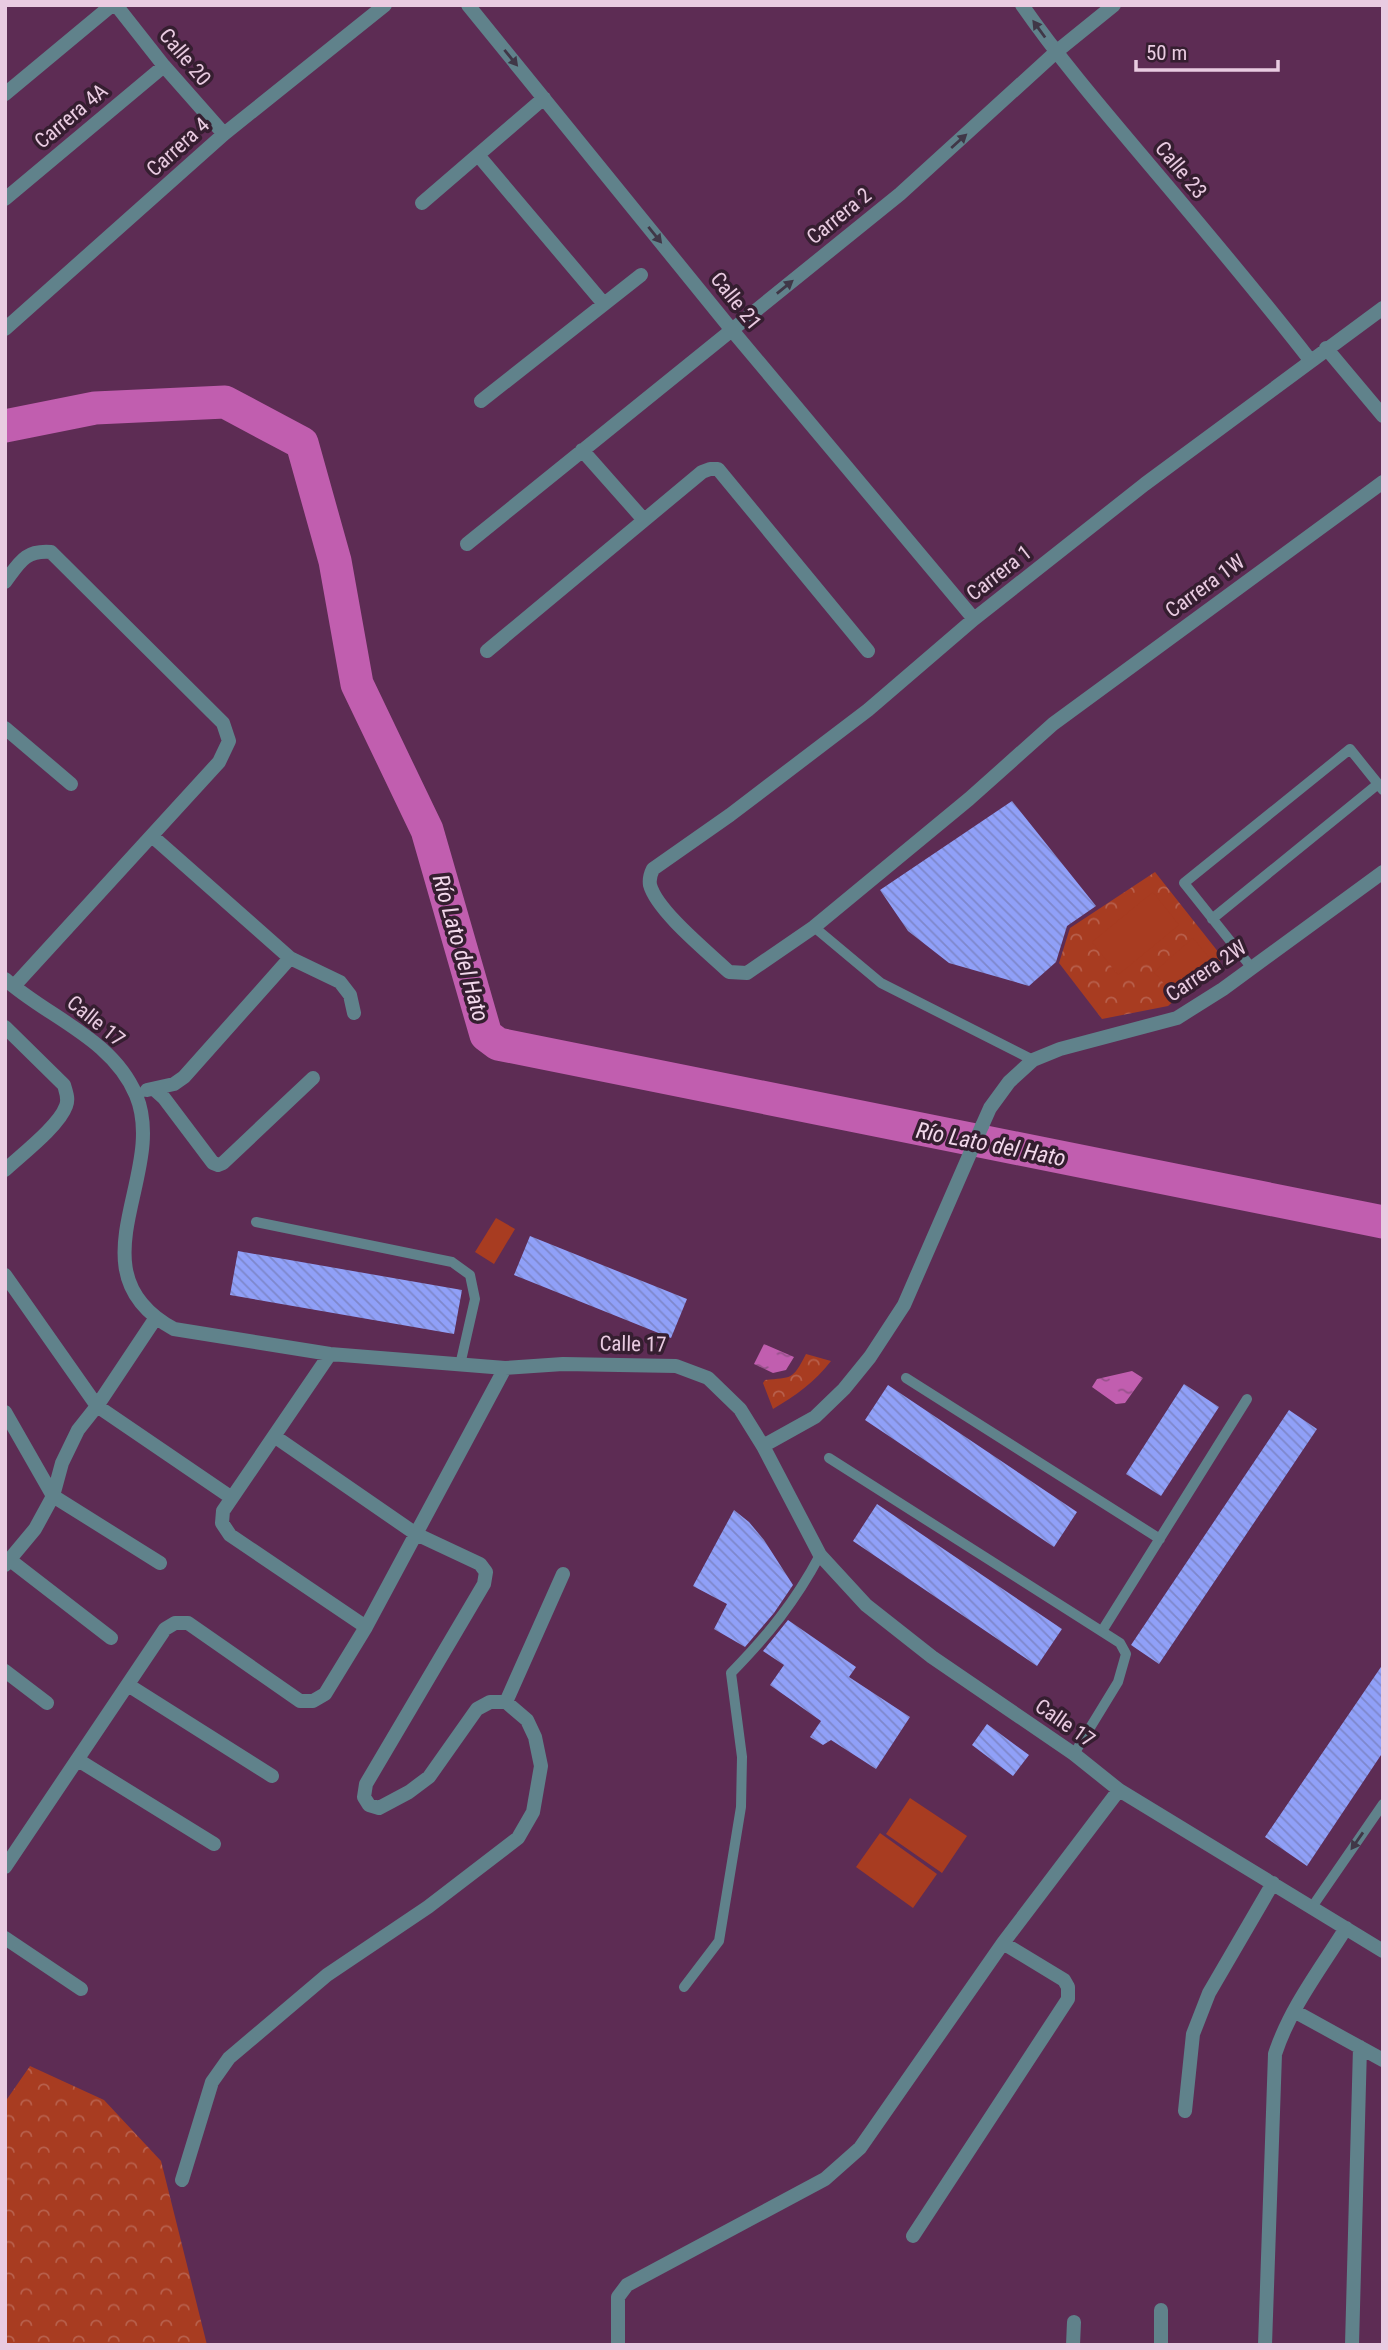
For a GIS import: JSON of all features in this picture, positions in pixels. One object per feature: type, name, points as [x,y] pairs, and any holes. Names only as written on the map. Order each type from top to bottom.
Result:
[{"type":"street","name":"Calle 20","points":[[114,5],[225,134]]},
{"type":"street","points":[[5,94],[114,5]]},
{"type":"street","name":"Carrera 4","points":[[5,329],[225,134],[384,5]]},
{"type":"street","name":"Calle 21","points":[[468,5],[732,329],[974,619]]},
{"type":"street","name":"Calle 23","points":[[1022,5],[1056,52],[1310,360]]},
{"type":"street","name":"Carrera 2","points":[[467,544],[900,194],[1056,52],[1114,5]]},
{"type":"street","name":"Carrera 4A","points":[[5,198],[164,66]]},
{"type":"street","points":[[422,203],[544,97]]},
{"type":"street","points":[[478,155],[604,304]]},
{"type":"street","points":[[481,401],[641,275]]},
{"type":"street","name":"Carrera 1","points":[[649,878],[653,869],[730,815],[868,710],[974,619],[1145,484],[1383,308]]},
{"type":"street","points":[[1326,348],[1383,416]]},
{"type":"street","points":[[582,450],[644,520]]},
{"type":"street","points":[[487,652],[702,472],[709,469],[718,469],[868,651]]},
{"type":"street","name":"Carrera 1W","points":[[649,878],[656,899],[669,914],[729,972],[747,973],[814,927],[969,799],[1053,724],[1383,482]]},
{"type":"street","points":[[5,582],[24,557],[37,551],[51,552],[223,723],[229,741],[219,762],[152,836],[9,982]]},
{"type":"street","points":[[5,727],[71,784]]},
{"type":"street","points":[[152,836],[290,958],[340,982],[350,995],[354,1013]]},
{"type":"street","name":"Carrera 2W","points":[[763,1446],[815,1417],[844,1389],[870,1357],[904,1305],[990,1108],[1009,1082],[1032,1060],[1060,1049],[1177,1018],[1223,989],[1383,872]]},
{"type":"street","points":[[135,1093],[174,1084],[184,1077],[290,958]]},
{"type":"street","name":"Calle 17","points":[[9,982],[99,1046],[121,1070],[135,1093],[142,1115],[144,1135],[124,1243],[126,1267],[132,1294],[155,1319],[174,1329],[330,1354],[505,1368],[563,1364],[676,1366],[708,1378],[740,1409],[763,1446],[820,1555],[866,1605],[932,1657],[1073,1754],[1119,1790],[1383,1951]]},
{"type":"street","points":[[5,1027],[64,1085],[68,1098],[66,1108],[51,1128],[5,1170]]},
{"type":"street","points":[[154,1088],[213,1163],[218,1165],[313,1078]]},
{"type":"street","points":[[5,1275],[97,1406],[232,1499]]},
{"type":"street","points":[[111,1638],[8,1563],[35,1529],[53,1496],[62,1463],[78,1430],[155,1319]]},
{"type":"street","points":[[330,1354],[223,1511],[222,1523],[230,1535],[366,1627]]},
{"type":"street","points":[[5,1867],[165,1629],[175,1623],[188,1623],[300,1701],[313,1701],[325,1694],[366,1627],[505,1368]]},
{"type":"street","points":[[5,1412],[53,1496],[160,1563]]},
{"type":"street","points":[[182,2180],[212,2082],[229,2059],[327,1975],[428,1907],[518,1838],[533,1812],[541,1766],[535,1737],[527,1720],[506,1702],[490,1702],[477,1709],[429,1777],[379,1808],[369,1805],[364,1797],[372,1771],[484,1584],[486,1572],[480,1564],[416,1534],[274,1436]]},
{"type":"street","points":[[506,1702],[563,1574]]},
{"type":"street","points":[[5,1671],[47,1703]]},
{"type":"street","points":[[128,1685],[272,1776]]},
{"type":"street","points":[[78,1760],[214,1844]]},
{"type":"street","points":[[618,2345],[618,2297],[627,2286],[825,2179],[860,2148],[1003,1943],[1119,1790]]},
{"type":"street","points":[[1185,2111],[1193,2034],[1209,1993],[1273,1883]]},
{"type":"street","points":[[1265,2345],[1275,2054],[1294,2011],[1346,1928]]},
{"type":"street","points":[[5,1938],[81,1989]]},
{"type":"street","points":[[913,2236],[1068,1999],[1068,1987],[1064,1980],[1003,1943]]},
{"type":"street","points":[[1294,2011],[1383,2060]]},
{"type":"street","points":[[1352,2345],[1360,2048]]},
{"type":"street","points":[[1161,2310],[1161,2345]]},
{"type":"street","points":[[1073,2345],[1074,2322]]},
{"type":"lane","points":[[1212,919],[1380,787],[1350,749],[1184,883],[1212,919],[1251,967]]},
{"type":"lane","points":[[814,927],[881,983],[1032,1060]]},
{"type":"lane","points":[[256,1223],[452,1262],[470,1275],[475,1299],[460,1365]]},
{"type":"lane","points":[[906,1378],[1160,1539]]},
{"type":"lane","points":[[1102,1631],[1247,1399]]},
{"type":"lane","points":[[829,1458],[1121,1643],[1126,1654],[1118,1682],[1073,1754]]},
{"type":"lane","points":[[684,1987],[719,1941],[741,1807],[742,1757],[732,1673],[770,1633],[804,1586],[820,1555]]},
{"type":"lane","points":[[1312,1907],[1383,1804]]},
{"type":"green space","points":[[1155,872],[1223,958],[1168,1006],[1102,1019],[1059,963],[1070,928]]},
{"type":"green space","points":[[1153,892],[1179,925],[1118,975],[1092,942]]},
{"type":"green space","points":[[1193,938],[1212,961],[1173,994],[1154,972]]},
{"type":"green space","points":[[496,1218],[515,1229],[494,1264],[475,1252]]},
{"type":"green space","points":[[806,1354],[831,1361],[804,1388],[773,1409],[763,1383],[765,1380],[790,1376]]},
{"type":"green space","points":[[910,1798],[967,1836],[942,1873],[886,1834]]},
{"type":"green space","points":[[880,1833],[937,1874],[913,1908],[856,1867]]},
{"type":"green space","points":[[30,2066],[104,2100],[161,2161],[207,2345],[5,2345],[5,2102]]},
{"type":"water","points":[[764,1344],[794,1357],[786,1370],[773,1373],[754,1364]]},
{"type":"water","points":[[1132,1371],[1143,1378],[1125,1403],[1116,1404],[1092,1387],[1097,1379]]},
{"type":"building","points":[[1012,801],[1096,906],[1067,926],[1056,962],[1029,986],[949,963],[908,931],[880,890]]},
{"type":"building","points":[[530,1236],[687,1299],[671,1338],[514,1275]]},
{"type":"building","points":[[238,1251],[462,1290],[454,1334],[230,1295]]},
{"type":"building","points":[[1184,1384],[1219,1407],[1161,1496],[1126,1474]]},
{"type":"building","points":[[888,1385],[1077,1512],[1054,1547],[865,1420]]},
{"type":"building","points":[[1289,1410],[1317,1429],[1159,1664],[1131,1645]]},
{"type":"building","points":[[877,1504],[1062,1629],[1037,1666],[853,1541]]},
{"type":"building","points":[[734,1510],[749,1522],[764,1540],[793,1585],[774,1613],[745,1647],[714,1629],[727,1604],[693,1586]]},
{"type":"building","points":[[788,1620],[856,1667],[849,1677],[910,1717],[876,1769],[831,1740],[823,1745],[810,1737],[821,1721],[770,1685],[784,1665],[763,1651]]},
{"type":"building","points":[[1383,1664],[1383,1752],[1307,1866],[1265,1837]]},
{"type":"building","points":[[987,1724],[1029,1755],[1013,1776],[972,1745]]},
{"type":"waterway","name":"Río Lato del Hato","points":[[5,426],[95,408],[225,402],[302,443],[335,561],[357,684],[427,830],[486,1035],[498,1044],[1383,1222]]}]
